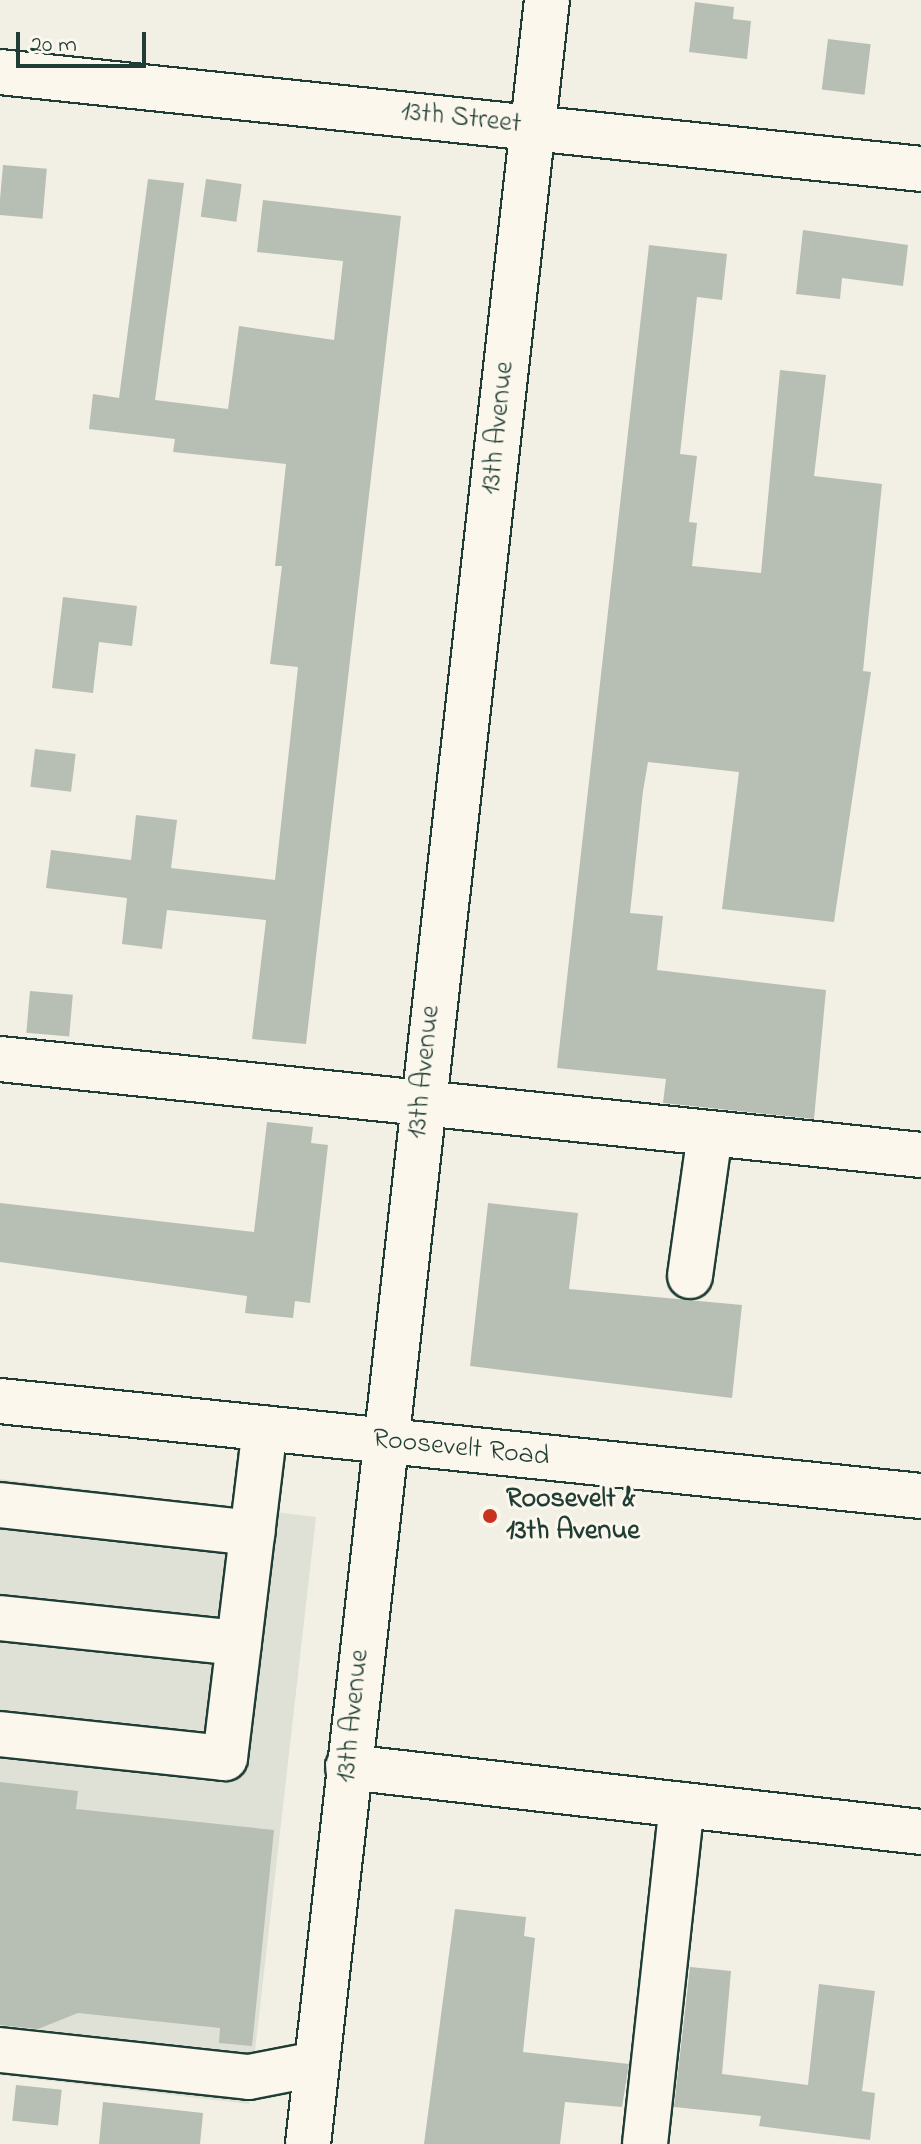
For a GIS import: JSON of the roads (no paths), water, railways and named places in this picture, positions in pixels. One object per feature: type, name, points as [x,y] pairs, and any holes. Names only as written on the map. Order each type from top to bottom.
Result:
[{"type":"street","name":"13th Avenue","points":[[308,2144],[547,0]]},
{"type":"street","name":"13th Street","points":[[0,72],[921,169]]},
{"type":"street","points":[[0,1059],[921,1155]]},
{"type":"street","points":[[690,1276],[710,1133]]},
{"type":"street","name":"Roosevelt Road","points":[[0,1401],[921,1496]]},
{"type":"street","points":[[0,1734],[225,1758],[265,1428]]},
{"type":"street","points":[[0,1505],[252,1533]]},
{"type":"street","points":[[0,1618],[239,1643]]},
{"type":"street","points":[[348,1767],[921,1832]]},
{"type":"street","points":[[645,2144],[682,1805]]},
{"type":"street","points":[[0,2050],[249,2077],[316,2064]]},
{"type":"place","name":"Roosevelt & 13th Avenue","points":[[490,1516]]}]
